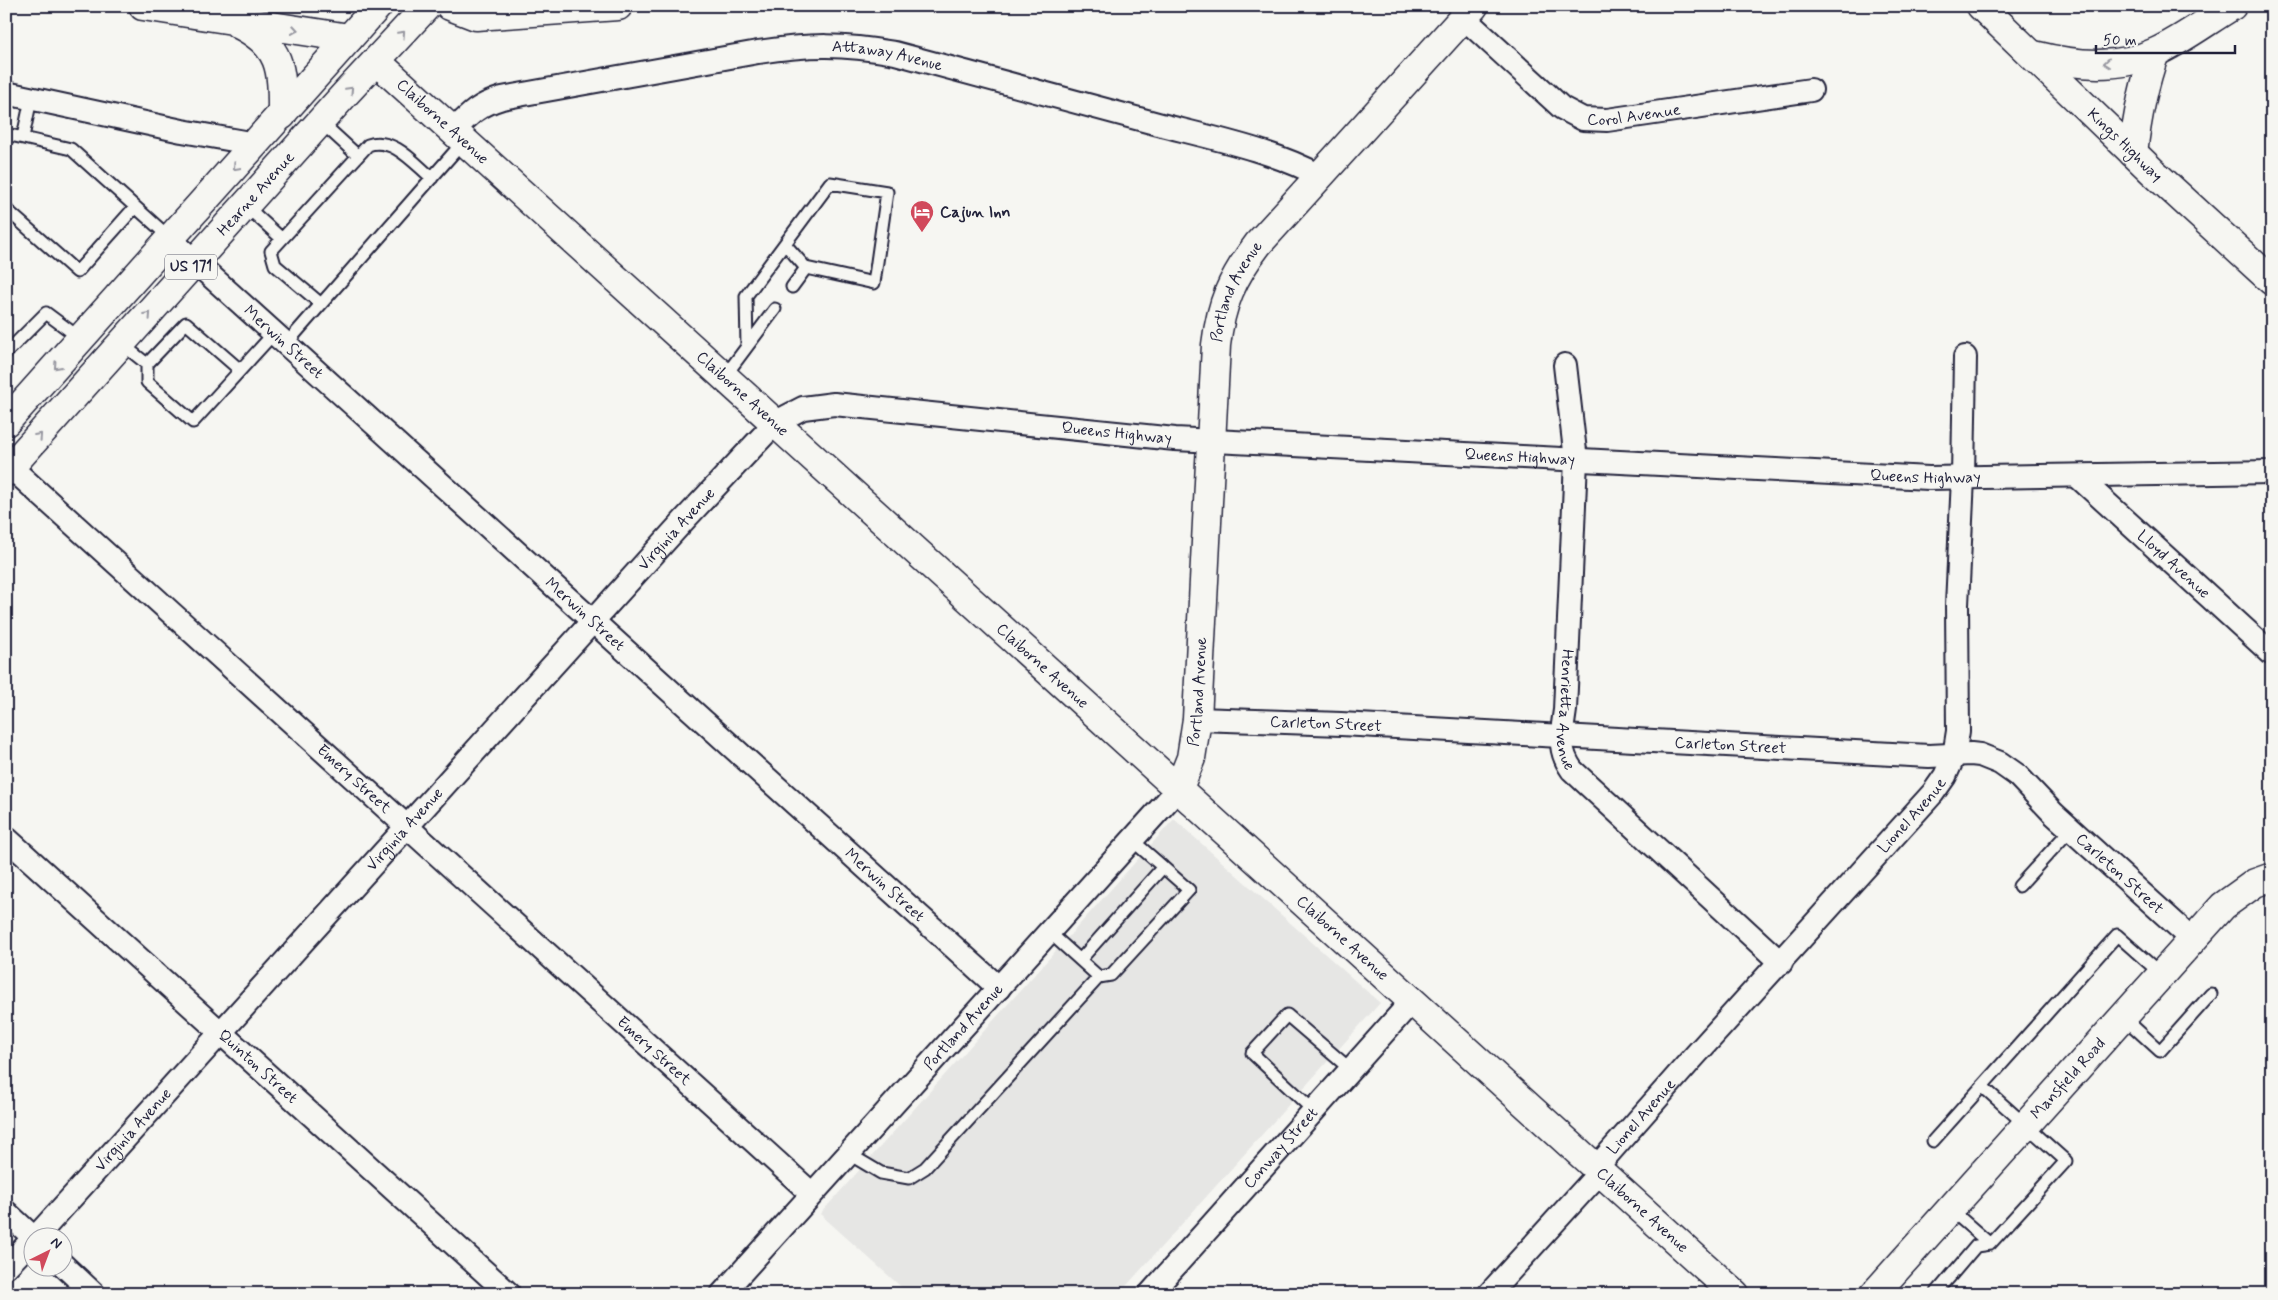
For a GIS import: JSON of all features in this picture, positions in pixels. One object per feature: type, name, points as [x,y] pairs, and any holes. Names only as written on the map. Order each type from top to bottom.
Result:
[{"type":"main road","points":[[143,6],[349,38]]},
{"type":"main road","name":"Hearne Avenue","points":[[6,422],[171,240],[378,6]]},
{"type":"main road","name":"Hearne Avenue","points":[[8,467],[428,6]]},
{"type":"main road","points":[[450,6],[476,16],[618,6]]},
{"type":"main road","name":"Kings Highway","points":[[1981,6],[2034,55],[2133,153],[2272,281]]},
{"type":"main road","points":[[2034,55],[2070,63],[2116,62],[2155,52],[2232,6]]},
{"type":"main road","name":"Portland Avenue","points":[[1178,788],[1191,758],[1197,719],[1216,345],[1220,318],[1228,291],[1241,266],[1258,244],[1469,12]]},
{"type":"main road","points":[[228,19],[253,31],[266,42],[277,60],[282,84],[282,115]]},
{"type":"main road","name":"Claiborne Avenue","points":[[349,38],[776,422],[1735,1294]]},
{"type":"main road","points":[[2133,153],[2138,112],[2145,81],[2155,52]]},
{"type":"main road","name":"Mansfield Road","points":[[1874,1294],[2223,906],[2239,893],[2272,877]]},
{"type":"street","name":"Corol Avenue","points":[[1469,12],[1562,108],[1583,119],[1607,120],[1811,90]]},
{"type":"street","name":"Attaway Avenue","points":[[459,135],[474,110],[484,104],[502,98],[799,45],[826,44],[854,46],[905,56],[1194,133],[1276,158],[1307,169],[1320,176]]},
{"type":"street","points":[[6,93],[182,131],[256,144]]},
{"type":"street","name":"Merwin Street","points":[[171,240],[594,620],[998,988]]},
{"type":"street","name":"Lionel Avenue","points":[[1490,1294],[1691,1060],[1781,963],[1933,793],[1945,776],[1954,756],[1958,731],[1957,606],[1966,356]]},
{"type":"street","name":"Henrietta Avenue","points":[[1565,365],[1576,460],[1561,745],[1564,758],[1572,770],[1781,963]]},
{"type":"street","name":"Queens Highway","points":[[776,422],[803,408],[834,404],[1174,439],[1576,460],[1963,478],[2272,472]]},
{"type":"street","name":"Virginia Avenue","points":[[43,1228],[776,422]]},
{"type":"street","name":"Emery Street","points":[[8,467],[812,1194]]},
{"type":"street","name":"Lloyd Avenue","points":[[2077,476],[2272,654]]},
{"type":"street","name":"Carleton Street","points":[[1197,719],[1954,756],[1980,755],[2000,763],[2017,775],[2071,828],[2192,939]]},
{"type":"street","name":"Portland Avenue","points":[[722,1294],[1178,788]]},
{"type":"street","name":"Quinton Street","points":[[6,838],[509,1294]]},
{"type":"street","name":"Conway Street","points":[[1150,1294],[1412,1001]]},
{"type":"street","points":[[6,1212],[23,1228]]},
{"type":"street","name":"Virginia Avenue","points":[[6,1267],[22,1250]]},
{"type":"street","points":[[72,1273],[94,1294]]},
{"type":"lane","points":[[23,137],[32,98]]},
{"type":"lane","points":[[321,122],[358,156]]},
{"type":"lane","points":[[6,134],[71,149],[171,240]]},
{"type":"lane","points":[[240,370],[186,323],[147,364],[147,382],[194,422],[240,370],[321,304],[432,178],[459,135]]},
{"type":"lane","points":[[321,304],[276,265],[271,251],[368,145],[383,143],[399,150],[432,178]]},
{"type":"lane","points":[[747,346],[746,296],[830,183],[887,192],[874,283],[806,268],[785,244]]},
{"type":"lane","points":[[246,206],[282,239]]},
{"type":"lane","points":[[6,209],[77,272],[135,207]]},
{"type":"lane","points":[[792,286],[806,268]]},
{"type":"lane","points":[[725,376],[775,309]]},
{"type":"lane","points":[[6,354],[46,313],[81,339]]},
{"type":"lane","points":[[122,344],[147,364]]},
{"type":"lane","points":[[2019,886],[2071,828]]},
{"type":"lane","points":[[849,1154],[881,1173],[909,1178],[924,1168],[1099,977],[1111,976],[1189,890],[1132,840]]},
{"type":"lane","points":[[1080,960],[1163,867]]},
{"type":"lane","points":[[1048,932],[1099,977]]},
{"type":"lane","points":[[1933,1141],[2117,935],[2161,974]]},
{"type":"lane","points":[[2123,1017],[2160,1051],[2211,994]]},
{"type":"lane","points":[[1314,1111],[1252,1053],[1287,1015],[1350,1069]]},
{"type":"lane","points":[[1936,1292],[1976,1246],[1990,1244],[2066,1161],[1982,1086]]},
{"type":"lane","points":[[1951,1210],[1990,1244]]},
{"type":"shaded area","points":[[1174,819],[1380,1003],[1119,1294],[909,1294],[820,1214]]},
{"type":"place","name":"Cajun Inn","points":[[922,233]]}]
